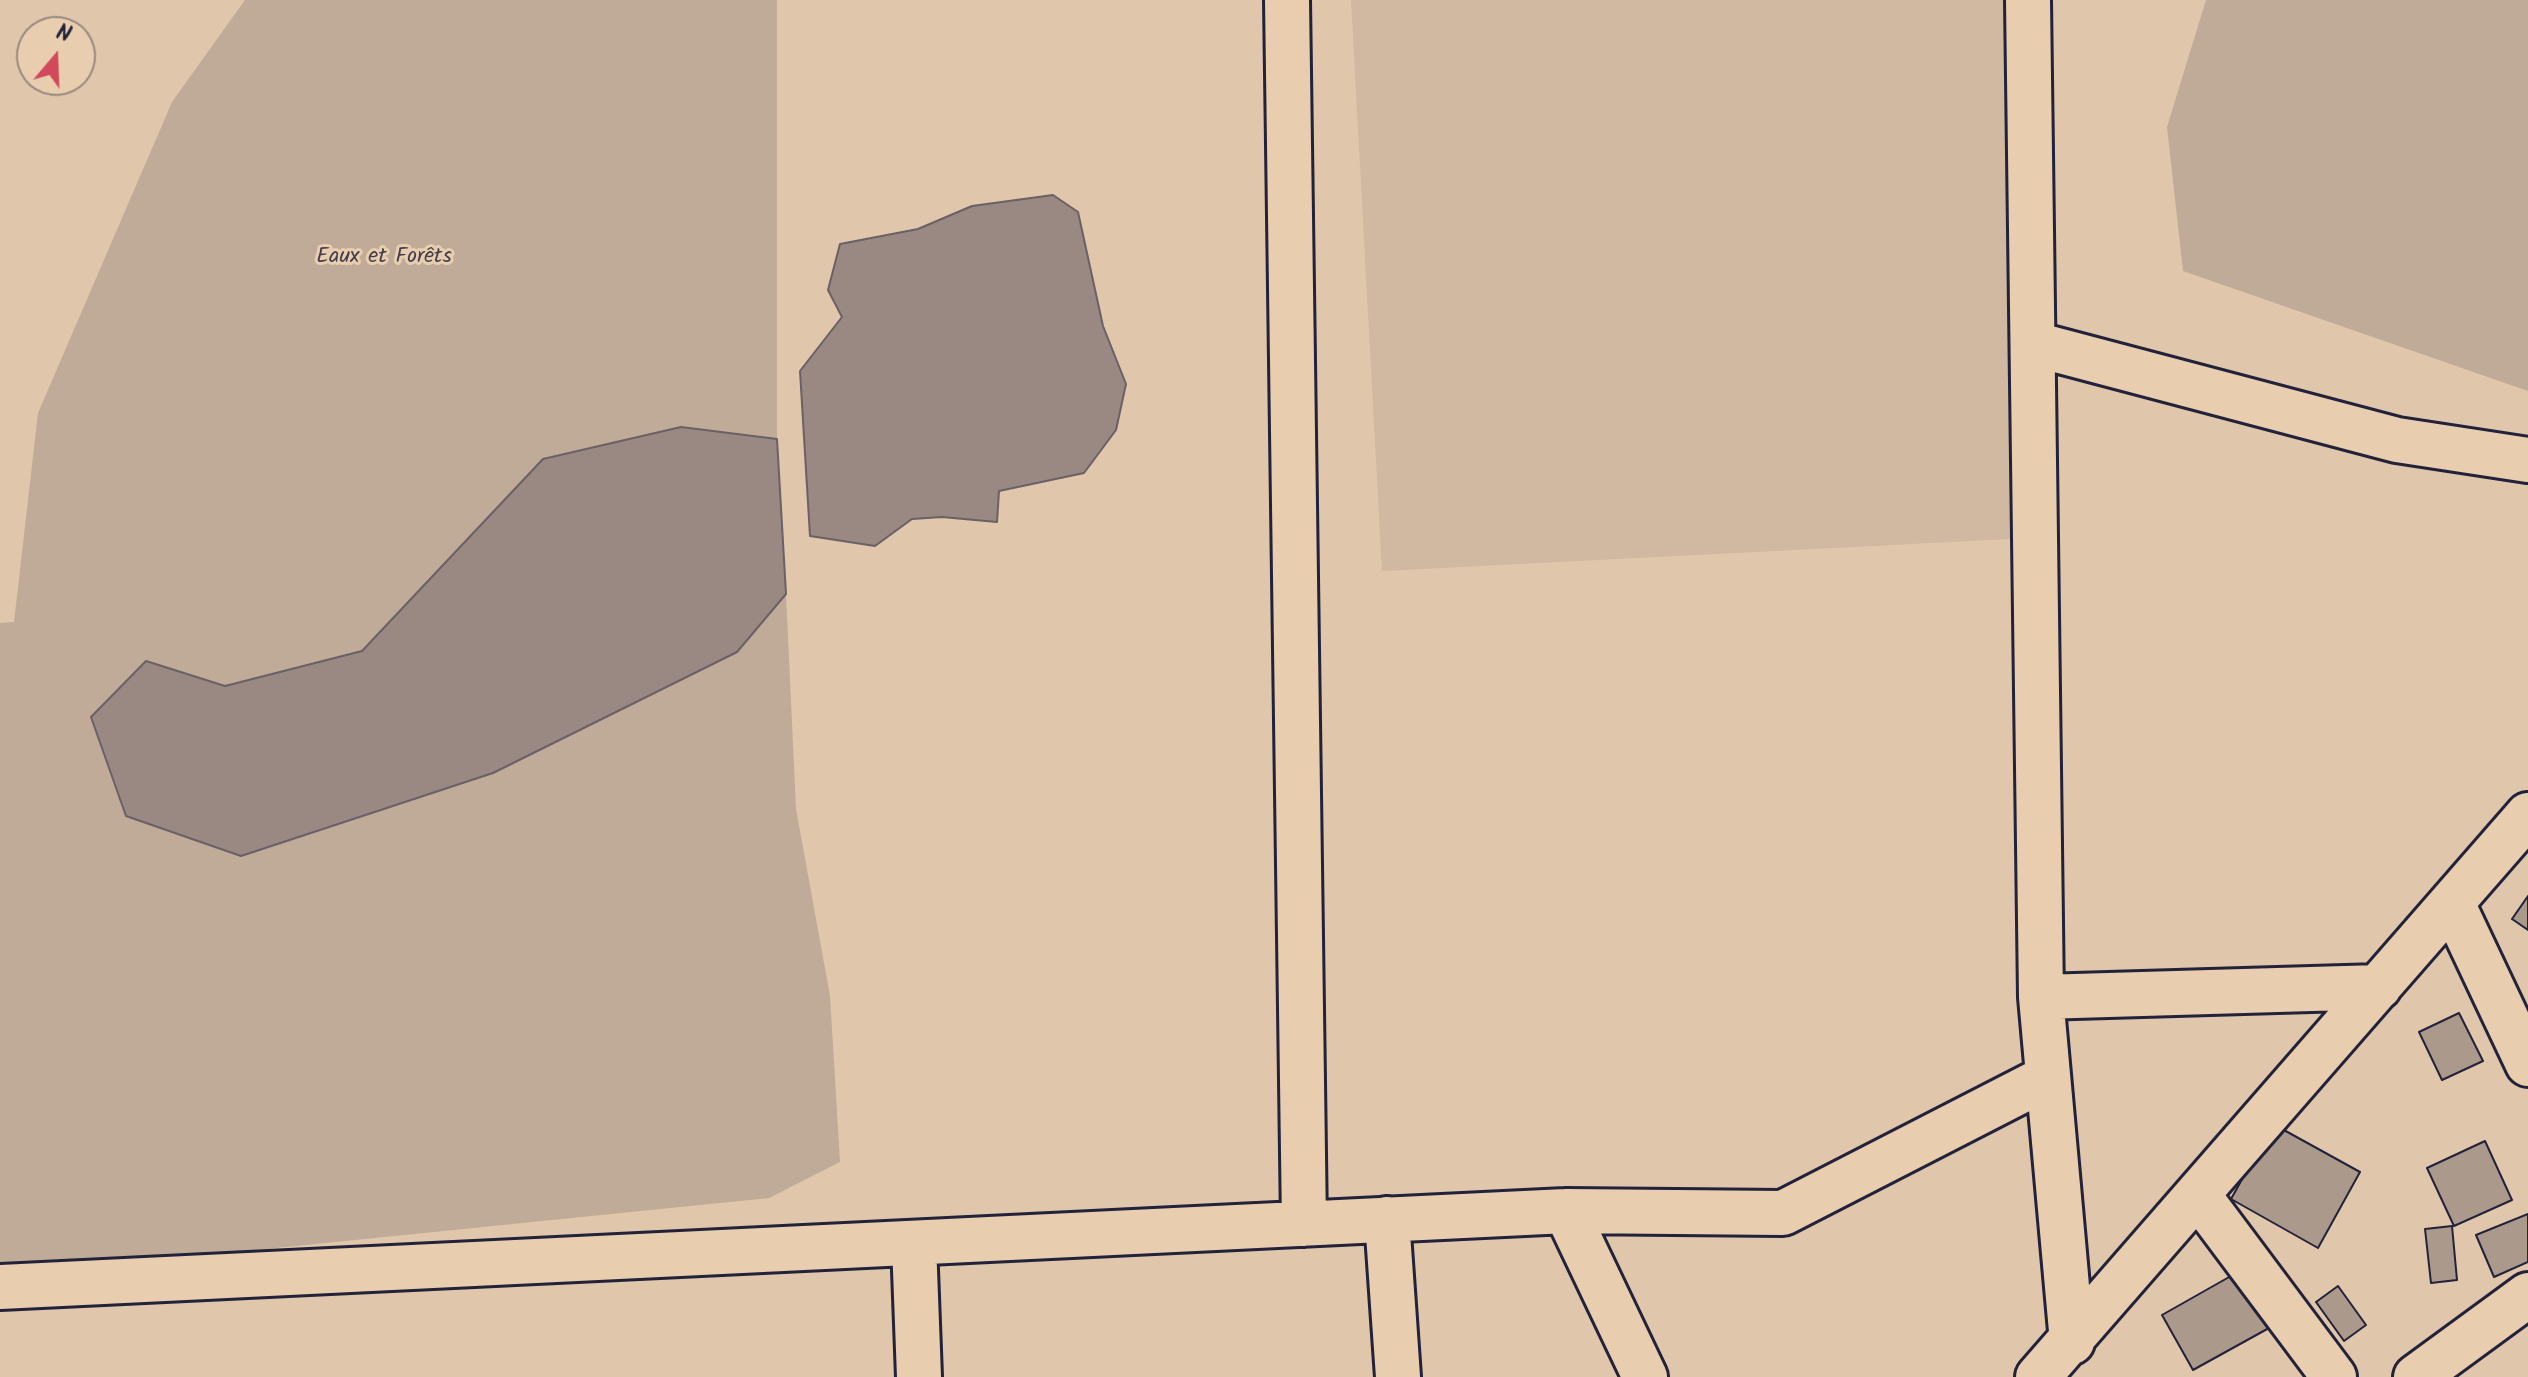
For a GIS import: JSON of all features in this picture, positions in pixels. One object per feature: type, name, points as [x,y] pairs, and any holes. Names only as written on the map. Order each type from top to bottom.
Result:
[{"type":"street","points":[[1287,0],[1304,1224]]},
{"type":"street","points":[[2028,0],[2041,997],[2072,1342]]},
{"type":"street","points":[[2034,344],[2397,440],[2528,460]]},
{"type":"street","points":[[2038,1377],[2072,1342],[2528,815]]},
{"type":"street","points":[[2452,903],[2528,1064]]},
{"type":"street","points":[[2041,997],[2379,987]]},
{"type":"street","points":[[0,1287],[1566,1211],[1783,1213],[2046,1078]]},
{"type":"street","points":[[2198,1195],[2334,1377]]},
{"type":"street","points":[[1566,1211],[1645,1377]]},
{"type":"street","points":[[1387,1219],[1398,1377]]},
{"type":"street","points":[[914,1243],[919,1377]]},
{"type":"street","points":[[2416,1377],[2528,1295]]},
{"type":"shaded area","points":[[1351,0],[2027,0],[2010,539],[1382,571]]},
{"type":"shaded area","points":[[1053,195],[1078,212],[1103,326],[1126,384],[1116,430],[1084,473],[999,491],[997,522],[942,517],[912,519],[875,546],[810,536],[800,371],[842,317],[828,290],[840,244],[918,229],[972,206]]},
{"type":"shaded area","points":[[681,427],[777,439],[786,594],[737,652],[493,773],[241,856],[126,816],[91,717],[146,661],[225,686],[362,651],[543,459]]},
{"type":"green space","name":"Eaux et Forêts","points":[[245,0],[777,0],[777,439],[681,427],[543,459],[362,651],[225,686],[146,662],[91,718],[737,652],[786,594],[796,809],[830,996],[840,1162],[769,1198],[0,1276],[0,623],[14,622],[38,413],[172,102]]},
{"type":"green space","points":[[2206,0],[2528,0],[2528,391],[2183,271],[2167,127]]},
{"type":"building","points":[[2528,896],[2528,930],[2512,919]]},
{"type":"building","points":[[2459,1013],[2483,1061],[2442,1080],[2419,1032]]},
{"type":"building","points":[[2273,1124],[2360,1172],[2318,1248],[2231,1199]]},
{"type":"building","points":[[2485,1141],[2512,1200],[2454,1226],[2427,1168]]},
{"type":"building","points":[[2528,1214],[2528,1262],[2494,1277],[2476,1235]]},
{"type":"building","points":[[2452,1226],[2457,1280],[2431,1283],[2425,1229]]},
{"type":"building","points":[[2238,1272],[2269,1328],[2193,1370],[2162,1315]]},
{"type":"building","points":[[2338,1286],[2366,1325],[2344,1341],[2316,1302]]}]
